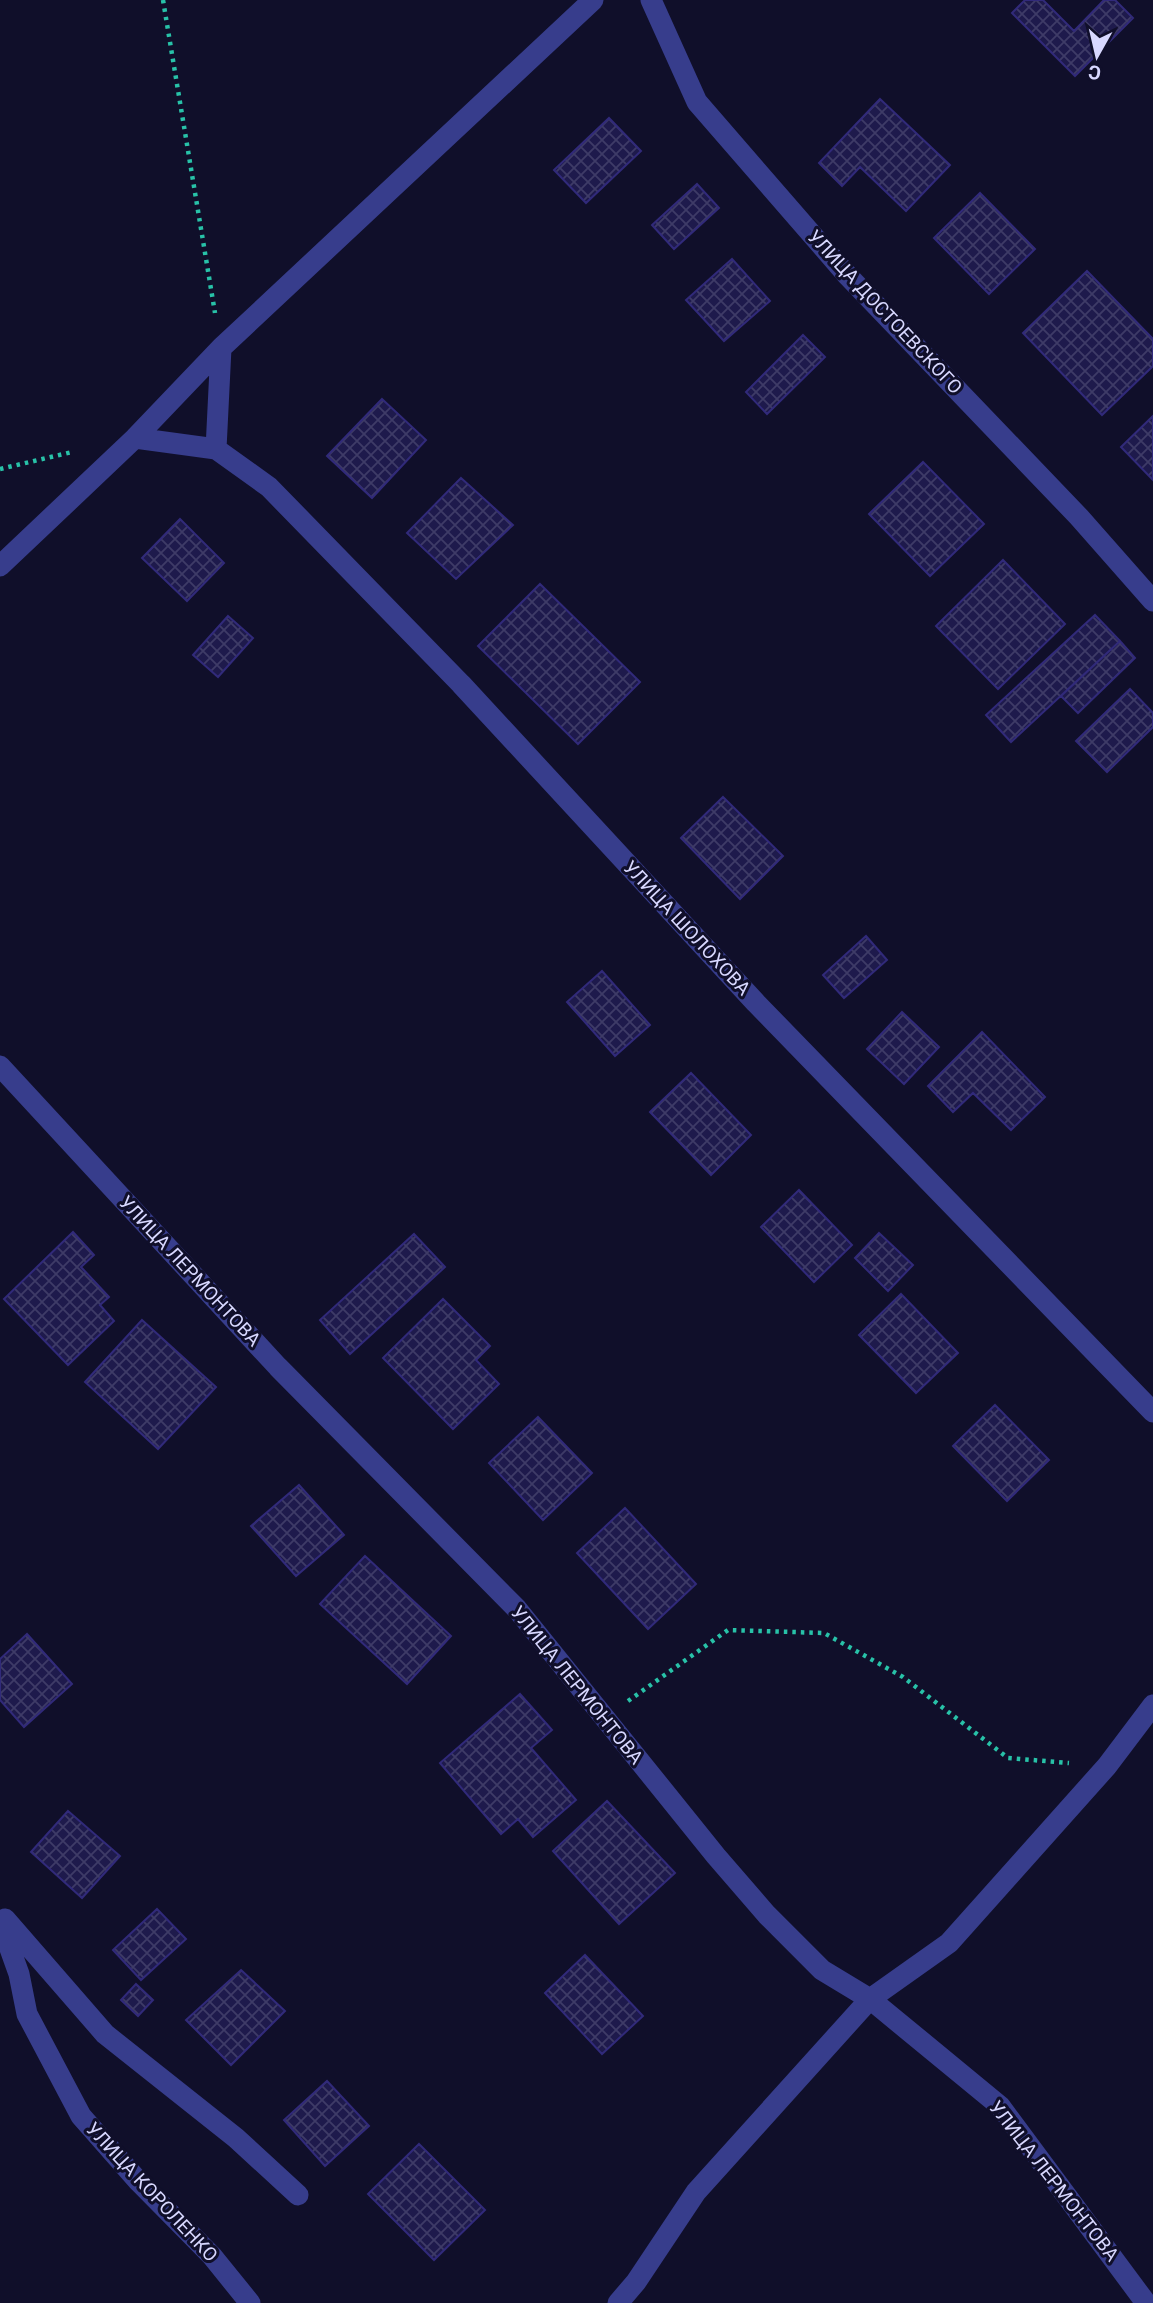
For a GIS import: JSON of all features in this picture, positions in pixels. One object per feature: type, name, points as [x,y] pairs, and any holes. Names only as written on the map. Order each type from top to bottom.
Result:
[{"type":"street","points":[[0,566],[135,438],[221,348],[593,0]]},
{"type":"street","name":"УЛИЦА ДОСТОЕВСКОГО","points":[[651,0],[697,102],[848,276],[1079,517],[1153,601]]},
{"type":"street","points":[[135,438],[216,449],[221,348]]},
{"type":"street","name":"УЛИЦА ШОЛОХОВА","points":[[216,449],[269,487],[461,684],[756,1003],[1153,1412]]},
{"type":"street","name":"УЛИЦА ЛЕРМОНТОВА","points":[[0,1066],[278,1367],[517,1609],[716,1856],[767,1915],[822,1970],[870,1999],[1000,2106],[1146,2303]]},
{"type":"street","points":[[618,2303],[636,2282],[696,2192],[870,1999],[949,1943],[1107,1766],[1153,1704]]},
{"type":"street","points":[[0,1913],[105,2034],[236,2138],[298,2195]]},
{"type":"street","name":"УЛИЦА КОРОЛЕНКО","points":[[0,1921],[19,1974],[27,2014],[81,2116],[139,2182],[212,2256],[250,2303]]},
{"type":"street","points":[[212,2256],[266,2303]]},
{"type":"path","points":[[163,0],[221,348]]},
{"type":"path","points":[[0,469],[82,450]]},
{"type":"path","points":[[605,1717],[728,1630],[824,1633],[903,1677],[1008,1758],[1107,1766]]},
{"type":"building","points":[[1025,0],[1043,0],[1074,31],[1104,0],[1115,0],[1133,18],[1075,76],[1012,13]]},
{"type":"building","points":[[880,99],[950,165],[906,211],[860,167],[842,186],[819,163]]},
{"type":"building","points":[[609,118],[641,151],[586,203],[554,170]]},
{"type":"building","points":[[697,184],[719,208],[674,249],[652,225]]},
{"type":"building","points":[[980,193],[1035,249],[989,294],[934,238]]},
{"type":"building","points":[[732,259],[770,301],[724,341],[686,300]]},
{"type":"building","points":[[1087,271],[1153,339],[1153,366],[1102,415],[1023,333]]},
{"type":"building","points":[[803,335],[825,357],[767,414],[746,392]]},
{"type":"building","points":[[382,399],[426,440],[372,498],[327,456]]},
{"type":"building","points":[[1153,416],[1153,480],[1121,447]]},
{"type":"building","points":[[923,462],[984,524],[930,576],[869,514]]},
{"type":"building","points":[[461,478],[513,525],[456,579],[407,533]]},
{"type":"building","points":[[180,519],[224,563],[187,601],[142,558]]},
{"type":"building","points":[[1003,560],[1065,624],[998,689],[936,626]]},
{"type":"building","points":[[540,584],[640,682],[578,744],[478,646]]},
{"type":"building","points":[[1095,615],[1120,641],[1011,742],[986,715]]},
{"type":"building","points":[[228,616],[253,638],[218,677],[193,655]]},
{"type":"building","points":[[1120,641],[1135,658],[1078,713],[1061,696]]},
{"type":"building","points":[[1130,689],[1153,713],[1153,727],[1107,772],[1076,741]]},
{"type":"building","points":[[723,797],[783,856],[740,899],[681,838]]},
{"type":"building","points":[[866,936],[887,960],[844,998],[823,975]]},
{"type":"building","points":[[602,971],[650,1025],[615,1056],[567,1002]]},
{"type":"building","points":[[902,1012],[939,1047],[904,1084],[867,1049]]},
{"type":"building","points":[[982,1032],[1045,1097],[1011,1130],[973,1093],[953,1112],[928,1086]]},
{"type":"building","points":[[691,1073],[751,1135],[711,1175],[650,1112]]},
{"type":"building","points":[[799,1190],[852,1245],[814,1282],[761,1227]]},
{"type":"building","points":[[73,1232],[94,1255],[81,1267],[109,1297],[100,1305],[114,1321],[68,1365],[4,1299]]},
{"type":"building","points":[[879,1233],[913,1265],[888,1291],[855,1258]]},
{"type":"building","points":[[414,1234],[445,1267],[350,1354],[320,1320]]},
{"type":"building","points":[[901,1294],[958,1353],[916,1393],[859,1335]]},
{"type":"building","points":[[443,1299],[490,1346],[476,1360],[499,1384],[453,1429],[383,1358]]},
{"type":"building","points":[[142,1320],[216,1387],[158,1449],[85,1382]]},
{"type":"building","points":[[995,1405],[1049,1460],[1007,1501],[953,1446]]},
{"type":"building","points":[[538,1417],[592,1473],[543,1520],[489,1463]]},
{"type":"building","points":[[299,1485],[344,1535],[296,1576],[251,1526]]},
{"type":"building","points":[[625,1508],[696,1584],[648,1629],[577,1553]]},
{"type":"building","points":[[365,1556],[451,1636],[407,1684],[320,1604]]},
{"type":"building","points":[[27,1634],[72,1684],[24,1727],[0,1700],[0,1659]]},
{"type":"building","points":[[520,1694],[552,1730],[531,1748],[576,1800],[533,1837],[518,1819],[501,1834],[440,1763]]},
{"type":"building","points":[[607,1801],[675,1873],[619,1924],[553,1851]]},
{"type":"building","points":[[68,1811],[120,1856],[82,1898],[31,1852]]},
{"type":"building","points":[[157,1909],[186,1939],[141,1980],[113,1950]]},
{"type":"building","points":[[585,1955],[643,2016],[602,2054],[545,1993]]},
{"type":"building","points":[[241,1970],[285,2011],[231,2065],[186,2020]]},
{"type":"building","points":[[136,1984],[153,2000],[138,2016],[121,2000]]},
{"type":"building","points":[[327,2081],[369,2126],[325,2166],[284,2120]]},
{"type":"building","points":[[419,2144],[485,2210],[434,2260],[368,2194]]}]
